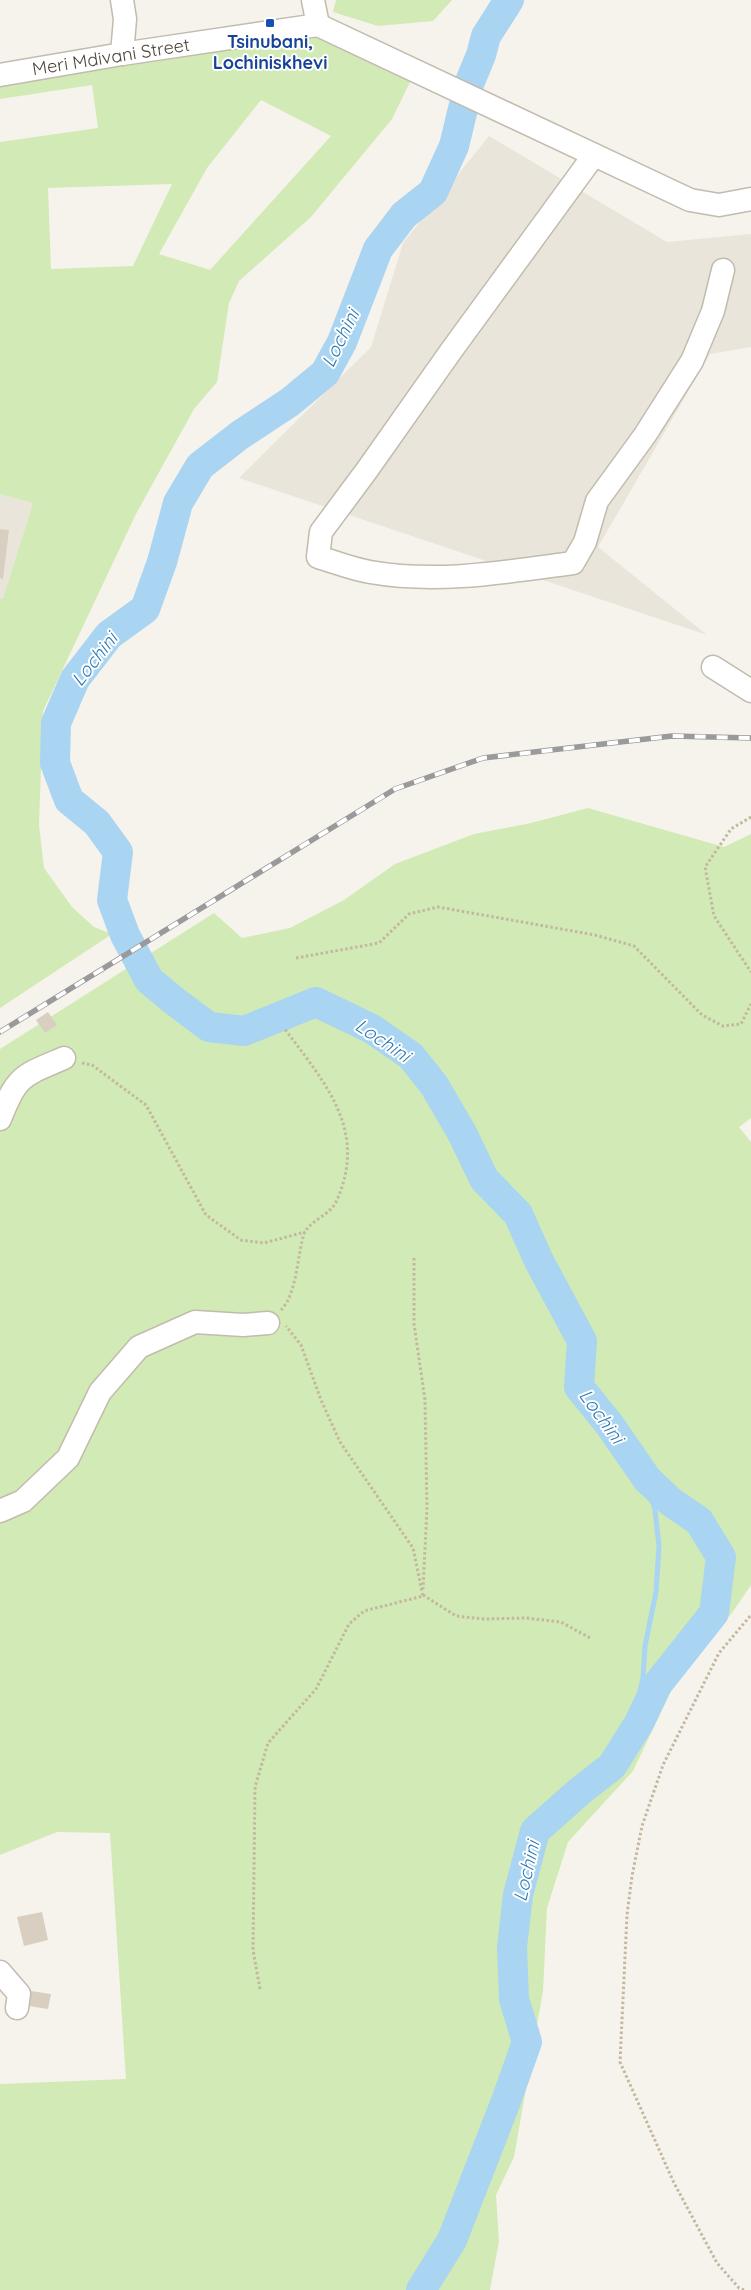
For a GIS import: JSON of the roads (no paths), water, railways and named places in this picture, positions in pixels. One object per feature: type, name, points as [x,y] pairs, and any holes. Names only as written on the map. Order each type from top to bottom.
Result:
[{"type":"street","points":[[122,0],[125,19],[122,54]]},
{"type":"street","points":[[313,0],[318,25],[690,200],[719,205],[751,199]]},
{"type":"street","name":"Meri Mdivani Street","points":[[0,75],[122,54],[318,25]]},
{"type":"street","points":[[594,155],[321,532],[318,557],[370,572],[431,577],[483,575],[574,563],[585,542],[597,501],[645,435],[692,361],[713,311],[723,270]]},
{"type":"street","points":[[713,667],[751,691]]},
{"type":"street","points":[[0,1119],[11,1090],[27,1074],[64,1058]]},
{"type":"street","points":[[0,1511],[23,1500],[68,1458],[100,1392],[139,1347],[195,1322],[243,1325],[268,1323]]},
{"type":"street","points":[[0,1972],[19,1994],[17,2008]]},
{"type":"waterway","name":"Lochini","points":[[421,2290],[452,2240],[527,2042],[514,1999],[512,1947],[518,1895],[535,1831],[580,1791],[612,1766],[639,1723],[657,1685],[714,1613],[721,1557],[699,1521],[671,1502],[647,1479],[609,1424],[579,1387],[582,1341],[539,1261],[518,1214],[484,1179],[462,1133],[434,1085],[411,1056],[372,1029],[316,1002],[244,1031],[209,1027],[149,980],[125,935],[112,900],[118,852],[97,823],[69,800],[55,763],[56,723],[75,679],[109,635],[145,609],[162,562],[178,503],[200,466],[240,435],[290,402],[325,373],[342,342],[378,249],[404,215],[433,192],[454,146],[469,84],[481,55],[486,36],[509,0]]},
{"type":"waterway","points":[[639,1723],[638,1700],[643,1678],[645,1646],[656,1592],[659,1546],[655,1510],[647,1479]]},
{"type":"railway","points":[[0,1032],[395,789],[483,758],[672,736],[751,738]]},
{"type":"place","name":"Tsinubani, Lochiniskhevi","points":[[270,23]]}]
